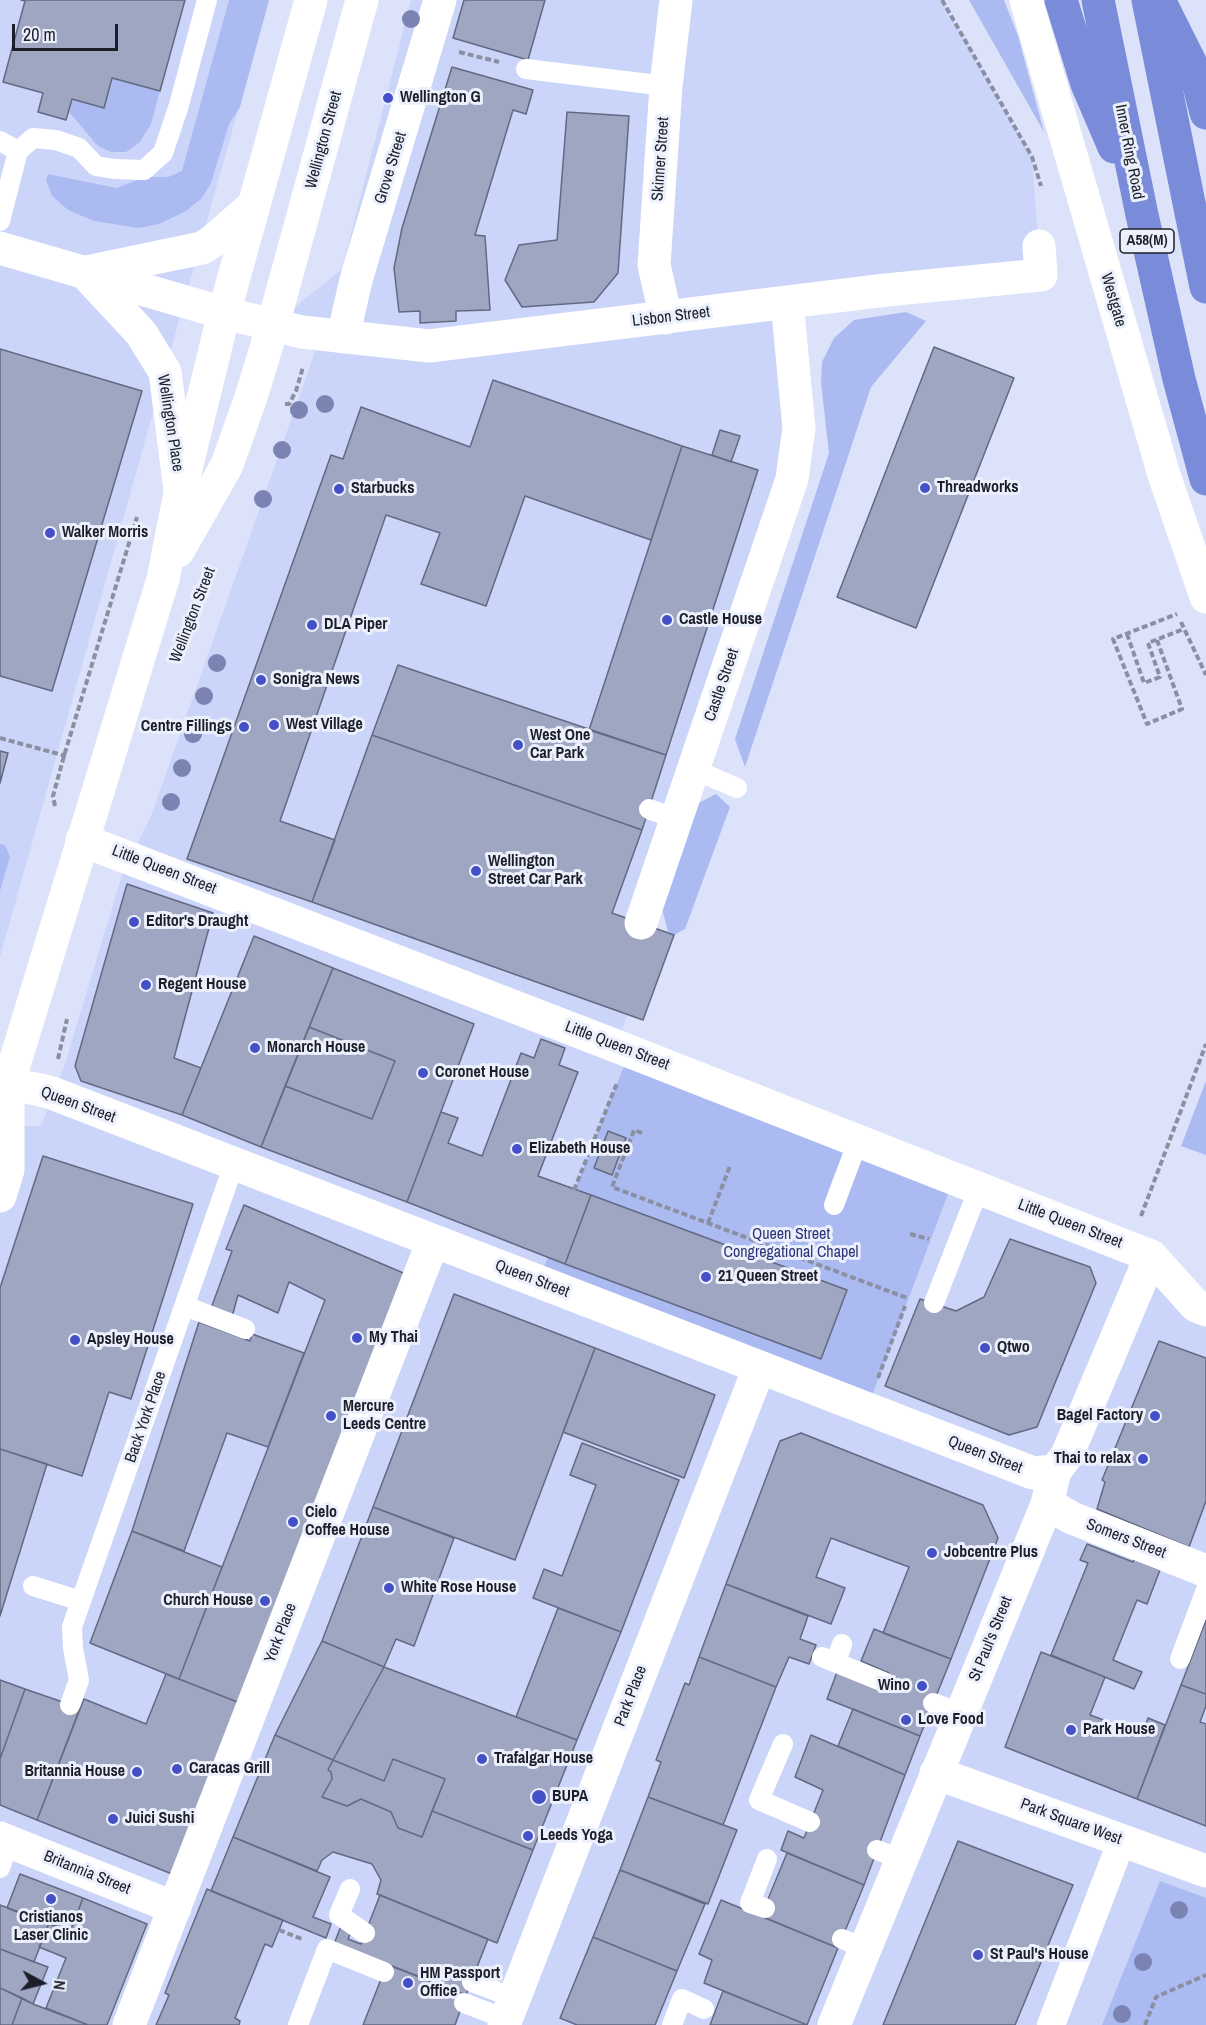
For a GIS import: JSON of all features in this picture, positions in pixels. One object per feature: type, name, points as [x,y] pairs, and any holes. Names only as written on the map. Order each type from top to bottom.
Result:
[{"type":"highway","name":"A58(M)","points":[[1061,0],[1087,84],[1142,215]]},
{"type":"highway","name":"Inner Ring Road","points":[[1098,0],[1142,215],[1179,379],[1206,479]]},
{"type":"highway","name":"A58(M)","points":[[1148,0],[1206,287]]},
{"type":"highway","points":[[1159,0],[1196,74],[1206,113]]},
{"type":"street","name":"Wellington Street","points":[[0,1197],[8,1170],[3,1090],[163,579],[180,493],[224,313],[311,0]]},
{"type":"street","name":"Wellington Street","points":[[163,579],[227,465],[251,397],[362,0]]},
{"type":"street","name":"Grove Street","points":[[343,337],[357,280],[440,0]]},
{"type":"street","name":"Skinner Street","points":[[666,318],[654,265],[666,86],[675,0]]},
{"type":"street","name":"Westgate","points":[[1026,0],[1164,475],[1196,604]]},
{"type":"street","points":[[85,273],[202,248],[213,242],[253,206]]},
{"type":"street","name":"Lisbon Street","points":[[273,325],[302,332],[429,346],[787,302],[1041,274],[1039,246]]},
{"type":"street","points":[[0,248],[273,325]]},
{"type":"street","name":"Wellington Place","points":[[85,273],[141,333],[165,372],[180,493]]},
{"type":"street","name":"Castle Street","points":[[640,923],[663,814],[693,770],[792,479],[799,428],[787,302]]},
{"type":"street","name":"Little Queen Street","points":[[82,840],[630,1051],[1140,1252]]},
{"type":"street","name":"Queen Street","points":[[3,1090],[46,1092],[1033,1473],[1055,1470]]},
{"type":"street","name":"York Place","points":[[129,2025],[433,1241]]},
{"type":"street","points":[[1140,1252],[1196,1306],[1206,1310]]},
{"type":"street","name":"St Paul's Street","points":[[834,2025],[853,1943],[889,1855],[936,1773],[947,1708],[1047,1504],[1055,1470],[1067,1455],[1140,1252]]},
{"type":"street","name":"Park Place","points":[[508,2014],[759,1368]]},
{"type":"street","name":"Somers Street","points":[[1047,1504],[1072,1518],[1206,1571]]},
{"type":"street","name":"Park Square West","points":[[936,1773],[1206,1871]]},
{"type":"street","points":[[1051,2025],[1122,1840]]},
{"type":"street","name":"Britannia Street","points":[[3,1850],[175,1908]]},
{"type":"lane","points":[[0,221],[18,151],[33,138],[56,140],[79,148],[96,166],[114,169],[144,170],[163,153],[179,105],[207,0]]},
{"type":"lane","points":[[526,69],[666,86]]},
{"type":"lane","points":[[0,141],[18,151]]},
{"type":"lane","points":[[693,770],[737,788]]},
{"type":"lane","points":[[834,1205],[858,1141]]},
{"type":"lane","name":"Back York Place","points":[[70,1705],[79,1680],[72,1627],[234,1164]]},
{"type":"lane","points":[[934,1304],[979,1188]]},
{"type":"lane","points":[[185,1306],[245,1329]]},
{"type":"lane","points":[[33,1586],[81,1601]]},
{"type":"lane","points":[[1180,1659],[1206,1590]]},
{"type":"lane","points":[[842,1644],[829,1660],[886,1683]]},
{"type":"lane","points":[[783,1744],[759,1800],[810,1822]]},
{"type":"lane","points":[[765,1908],[750,1903],[767,1859]]},
{"type":"lane","points":[[350,1889],[339,1915],[365,1934]]},
{"type":"lane","points":[[298,2025],[327,1949],[384,1972]]},
{"type":"lane","points":[[472,1982],[508,2014]]},
{"type":"lane","points":[[672,2025],[682,1999],[704,2009]]},
{"type":"lane","points":[[464,2003],[508,2014]]},
{"type":"path","points":[[942,0],[1032,157],[1041,187]]},
{"type":"path","points":[[427,43],[526,69]]},
{"type":"path","name":"Wellington Street","points":[[183,641],[214,560]]},
{"type":"path","points":[[1157,640],[1182,709],[1148,724],[1113,639],[1196,604]]},
{"type":"path","points":[[1127,634],[1144,682],[1160,677],[1148,643],[1184,629],[1206,675]]},
{"type":"path","points":[[0,738],[104,768]]},
{"type":"path","points":[[46,1092],[56,1064],[70,1008]]},
{"type":"path","points":[[1140,1252],[1206,1044]]},
{"type":"path","points":[[574,1190],[630,1051]]},
{"type":"path","points":[[642,1133],[634,1130],[612,1187],[908,1299]]},
{"type":"path","points":[[708,1223],[730,1166]]},
{"type":"path","points":[[910,1234],[930,1240]]},
{"type":"path","points":[[1145,2025],[1156,1997],[1206,1975]]},
{"type":"shaded area","points":[[0,0],[269,0],[0,957]]},
{"type":"shaded area","points":[[411,0],[942,0],[1032,157],[1041,275],[787,303],[799,428],[641,923],[674,935],[643,1020],[628,1014],[616,1045],[1151,1256],[1206,1310],[1206,2025],[0,2025],[0,1164],[17,1126],[41,1126],[63,1070],[122,875],[151,816],[315,352],[273,325],[342,269]]},
{"type":"green space","points":[[229,0],[269,0],[240,107],[229,124],[211,183],[202,198],[186,211],[159,224],[139,228],[94,221],[68,210],[52,196],[46,180],[48,174],[116,188],[146,177],[168,177],[182,171]]},
{"type":"green space","points":[[969,0],[1004,0],[1018,36],[1044,132]]},
{"type":"green space","points":[[112,78],[160,91],[151,124],[140,142],[126,152],[111,152],[98,146],[69,112],[72,99],[104,108]]},
{"type":"green space","points":[[906,312],[926,321],[871,387],[745,767],[735,739],[829,453],[821,383],[822,362],[834,338],[854,320]]},
{"type":"green space","points":[[716,794],[730,807],[685,929],[674,935],[668,932],[661,904],[695,805]]},
{"type":"green space","points":[[0,844],[5,845],[10,857],[0,891]]},
{"type":"green space","name":"Queen Street Congregational Chapel","points":[[630,1051],[957,1170],[867,1409],[538,1282]]},
{"type":"green space","points":[[1206,1081],[1206,1155],[1181,1146]]},
{"type":"green space","points":[[1160,1881],[1206,1898],[1206,2025],[1102,2025]]},
{"type":"building","points":[[21,0],[185,0],[160,91],[112,78],[104,108],[72,99],[66,120],[38,112],[43,93],[3,82],[25,1]]},
{"type":"building","points":[[464,0],[545,0],[528,60],[453,38]]},
{"type":"building","points":[[452,67],[533,90],[526,114],[513,110],[475,235],[485,236],[490,310],[456,311],[456,321],[420,323],[420,311],[399,312],[394,268],[402,228]]},
{"type":"building","points":[[567,112],[629,116],[618,273],[594,302],[522,307],[505,280],[519,245],[557,240]]},
{"type":"building","name":"Threadworks","points":[[934,347],[1014,378],[916,628],[837,597]]},
{"type":"building","name":"Walker Morris","points":[[0,349],[142,391],[52,691],[0,676]]},
{"type":"building","name":"West Village","points":[[493,380],[682,446],[651,540],[525,496],[486,606],[421,584],[440,533],[386,515],[280,821],[335,840],[312,902],[187,859],[331,455],[343,459],[361,407],[470,447]]},
{"type":"building","points":[[720,430],[740,436],[731,462],[712,455]]},
{"type":"building","name":"Castle House","points":[[682,446],[758,470],[666,755],[589,730]]},
{"type":"building","name":"West One Car Park","points":[[398,665],[666,755],[642,830],[372,735]]},
{"type":"building","name":"Wellington Street Car Park","points":[[372,735],[642,830],[612,913],[674,935],[643,1020],[312,902]]},
{"type":"building","points":[[0,751],[8,753],[0,783]]},
{"type":"building","name":"Regent House","points":[[127,884],[213,913],[174,1058],[201,1068],[182,1115],[81,1081],[75,1066]]},
{"type":"building","name":"Monarch House","points":[[254,936],[333,968],[261,1147],[182,1115]]},
{"type":"building","name":"Coronet House","points":[[333,968],[474,1024],[407,1202],[261,1147],[285,1086],[372,1119],[395,1061],[309,1027]]},
{"type":"building","name":"Coronet House","points":[[309,1027],[395,1061],[372,1119],[285,1086]]},
{"type":"building","name":"Elizabeth House","points":[[541,1039],[565,1048],[559,1065],[578,1072],[538,1176],[591,1195],[565,1264],[407,1202],[441,1112],[458,1118],[448,1143],[482,1156],[521,1053],[534,1058]]},
{"type":"building","points":[[608,1131],[626,1138],[612,1175],[594,1168]]},
{"type":"building","name":"Apsley House","points":[[43,1156],[193,1204],[131,1399],[109,1392],[82,1476],[0,1449],[0,1288]]},
{"type":"building","name":"21 Queen Street","points":[[591,1195],[847,1290],[821,1359],[565,1264]]},
{"type":"building","points":[[244,1205],[415,1278],[245,1705],[179,1679],[325,1300],[289,1282],[278,1313],[238,1295],[232,1317],[210,1311],[232,1251],[226,1249]]},
{"type":"building","name":"Qtwo","points":[[1010,1239],[1090,1267],[1096,1283],[1037,1427],[1009,1435],[885,1386],[920,1299],[956,1311],[984,1297]]},
{"type":"building","points":[[454,1294],[595,1348],[515,1560],[373,1507]]},
{"type":"building","points":[[199,1322],[250,1341],[252,1334],[304,1353],[268,1447],[227,1433],[184,1551],[132,1531]]},
{"type":"building","points":[[1159,1341],[1206,1358],[1206,1501],[1189,1547],[1097,1509],[1105,1482],[1102,1480]]},
{"type":"building","points":[[595,1348],[715,1395],[684,1478],[563,1432]]},
{"type":"building","name":"Jobcentre Plus","points":[[801,1433],[983,1505],[998,1538],[951,1659],[883,1633],[909,1567],[831,1538],[816,1577],[845,1588],[831,1624],[726,1584],[780,1441]]},
{"type":"building","points":[[582,1443],[679,1480],[621,1632],[533,1598],[544,1569],[562,1576],[596,1485],[570,1475]]},
{"type":"building","points":[[0,1449],[47,1464],[0,1616]]},
{"type":"building","name":"White Rose House","points":[[373,1507],[454,1538],[414,1646],[396,1639],[384,1667],[322,1641]]},
{"type":"building","points":[[132,1531],[222,1567],[179,1679],[90,1643]]},
{"type":"building","points":[[1087,1544],[1160,1570],[1147,1604],[1137,1600],[1113,1660],[1142,1672],[1134,1689],[1051,1655],[1088,1563],[1080,1560]]},
{"type":"building","points":[[726,1584],[808,1616],[800,1639],[816,1645],[809,1664],[789,1657],[776,1687],[699,1657]]},
{"type":"building","points":[[558,1608],[621,1632],[577,1740],[516,1717]]},
{"type":"building","points":[[1206,1620],[1206,1694],[1181,1685]]},
{"type":"building","points":[[874,1629],[951,1659],[920,1736],[827,1699],[837,1672],[886,1683],[889,1673],[861,1661]]},
{"type":"building","points":[[322,1641],[384,1667],[333,1760],[275,1735]]},
{"type":"building","name":"Park House","points":[[1041,1652],[1105,1677],[1090,1715],[1142,1734],[1148,1718],[1165,1725],[1137,1799],[1005,1747]]},
{"type":"building","points":[[699,1657],[776,1687],[723,1825],[648,1797],[661,1762],[656,1760],[685,1683],[689,1685]]},
{"type":"building","name":"Trafalgar House","points":[[384,1667],[577,1740],[533,1850],[432,1811],[445,1779],[393,1759],[384,1781],[333,1760]]},
{"type":"building","name":"Britannia House","points":[[166,1674],[245,1705],[177,1876],[37,1820],[84,1699],[146,1724]]},
{"type":"building","points":[[0,1680],[25,1689],[0,1759]]},
{"type":"building","points":[[1181,1685],[1206,1694],[1206,1706],[1200,1722],[1206,1724],[1206,1826],[1137,1799]]},
{"type":"building","points":[[25,1689],[80,1708],[37,1820],[0,1805],[0,1759]]},
{"type":"building","points":[[853,1709],[920,1736],[905,1775],[838,1746]]},
{"type":"building","points":[[275,1735],[333,1760],[328,1770],[331,1772],[332,1779],[322,1797],[347,1806],[361,1799],[391,1812],[398,1828],[422,1837],[432,1811],[533,1850],[497,1943],[377,1894],[381,1880],[372,1864],[333,1852],[322,1860],[317,1871],[233,1837]]},
{"type":"building","points":[[811,1735],[905,1775],[864,1885],[781,1850],[788,1831],[804,1838],[823,1790],[795,1777]]},
{"type":"building","points":[[393,1759],[445,1779],[422,1837],[398,1828],[391,1812],[361,1799],[347,1806],[322,1797],[332,1779],[331,1772],[328,1770],[333,1760],[384,1781]]},
{"type":"building","points":[[648,1797],[737,1830],[708,1904],[620,1870]]},
{"type":"building","points":[[233,1837],[330,1877],[313,1917],[331,1924],[326,1938],[211,1891]]},
{"type":"building","name":"St Paul's House","points":[[958,1841],[1073,1885],[1015,2025],[883,2025]]},
{"type":"building","points":[[787,1853],[864,1885],[838,1948],[761,1916]]},
{"type":"building","points":[[620,1870],[705,1904],[677,1971],[593,1937]]},
{"type":"building","points":[[20,1874],[83,1898],[70,1932],[7,1908]]},
{"type":"building","points":[[207,1889],[283,1920],[272,1947],[265,1944],[235,2018],[240,2021],[239,2025],[156,2025],[169,1995],[165,1993]]},
{"type":"building","points":[[380,1895],[488,1939],[466,1995],[334,1944],[341,1926],[352,1930],[348,1939],[361,1944]]},
{"type":"building","points":[[83,1898],[147,1924],[107,2025],[88,2025],[46,2008],[66,1958],[39,1947],[49,1923],[70,1932]]},
{"type":"building","points":[[721,1900],[838,1948],[807,2025],[704,1983],[712,1960],[699,1954]]},
{"type":"building","points":[[0,1905],[49,1923],[34,1962],[0,1949]]},
{"type":"building","points":[[593,1937],[677,1971],[655,2025],[577,2025],[560,2018]]},
{"type":"building","points":[[0,1949],[48,1967],[33,2004],[0,1988]]},
{"type":"building","name":"HM Passport Office","points":[[387,1964],[466,1995],[455,2025],[363,2025]]},
{"type":"building","points":[[0,1988],[22,1998],[12,2025],[0,2025]]},
{"type":"building","points":[[723,1991],[807,2025],[710,2025]]},
{"type":"building","points":[[22,1998],[33,2004],[88,2025],[12,2025]]},
{"type":"place","name":"Wellington G","points":[[388,98]]},
{"type":"place","name":"Threadworks","points":[[925,488]]},
{"type":"place","name":"Starbucks","points":[[339,489]]},
{"type":"place","name":"Walker Morris","points":[[50,533]]},
{"type":"place","name":"Castle House","points":[[667,620]]},
{"type":"place","name":"DLA Piper","points":[[312,625]]},
{"type":"place","name":"Sonigra News","points":[[261,680]]},
{"type":"place","name":"West Village","points":[[274,725]]},
{"type":"place","name":"Centre Fillings","points":[[244,727]]},
{"type":"place","name":"West One Car Park","points":[[518,745]]},
{"type":"place","name":"Wellington Street Car Park","points":[[476,871]]},
{"type":"place","name":"Editor's Draught","points":[[134,922]]},
{"type":"place","name":"Regent House","points":[[146,985]]},
{"type":"place","name":"Monarch House","points":[[255,1048]]},
{"type":"place","name":"Coronet House","points":[[423,1073]]},
{"type":"place","name":"Elizabeth House","points":[[517,1149]]},
{"type":"place","name":"21 Queen Street","points":[[706,1277]]},
{"type":"place","name":"My Thai","points":[[357,1338]]},
{"type":"place","name":"Apsley House","points":[[75,1340]]},
{"type":"place","name":"Qtwo","points":[[985,1348]]},
{"type":"place","name":"Mercure Leeds Centre","points":[[331,1416]]},
{"type":"place","name":"Bagel Factory","points":[[1155,1416]]},
{"type":"place","name":"Thai to relax","points":[[1143,1459]]},
{"type":"place","name":"Cielo Coffee House","points":[[293,1522]]},
{"type":"place","name":"Jobcentre Plus","points":[[932,1553]]},
{"type":"place","name":"White Rose House","points":[[389,1588]]},
{"type":"place","name":"Church House","points":[[265,1601]]},
{"type":"place","name":"Wino","points":[[922,1686]]},
{"type":"place","name":"Love Food","points":[[906,1720]]},
{"type":"place","name":"Park House","points":[[1071,1730]]},
{"type":"place","name":"Trafalgar House","points":[[482,1759]]},
{"type":"place","name":"Caracas Grill","points":[[177,1769]]},
{"type":"place","name":"Britannia House","points":[[137,1772]]},
{"type":"place","name":"BUPA","points":[[539,1797]]},
{"type":"place","name":"Juici Sushi","points":[[113,1819]]},
{"type":"place","name":"Leeds Yoga","points":[[528,1836]]},
{"type":"place","name":"Cristianos Laser Clinic","points":[[51,1899]]},
{"type":"place","name":"St Paul's House","points":[[978,1955]]},
{"type":"place","name":"HM Passport Office","points":[[408,1983]]}]
